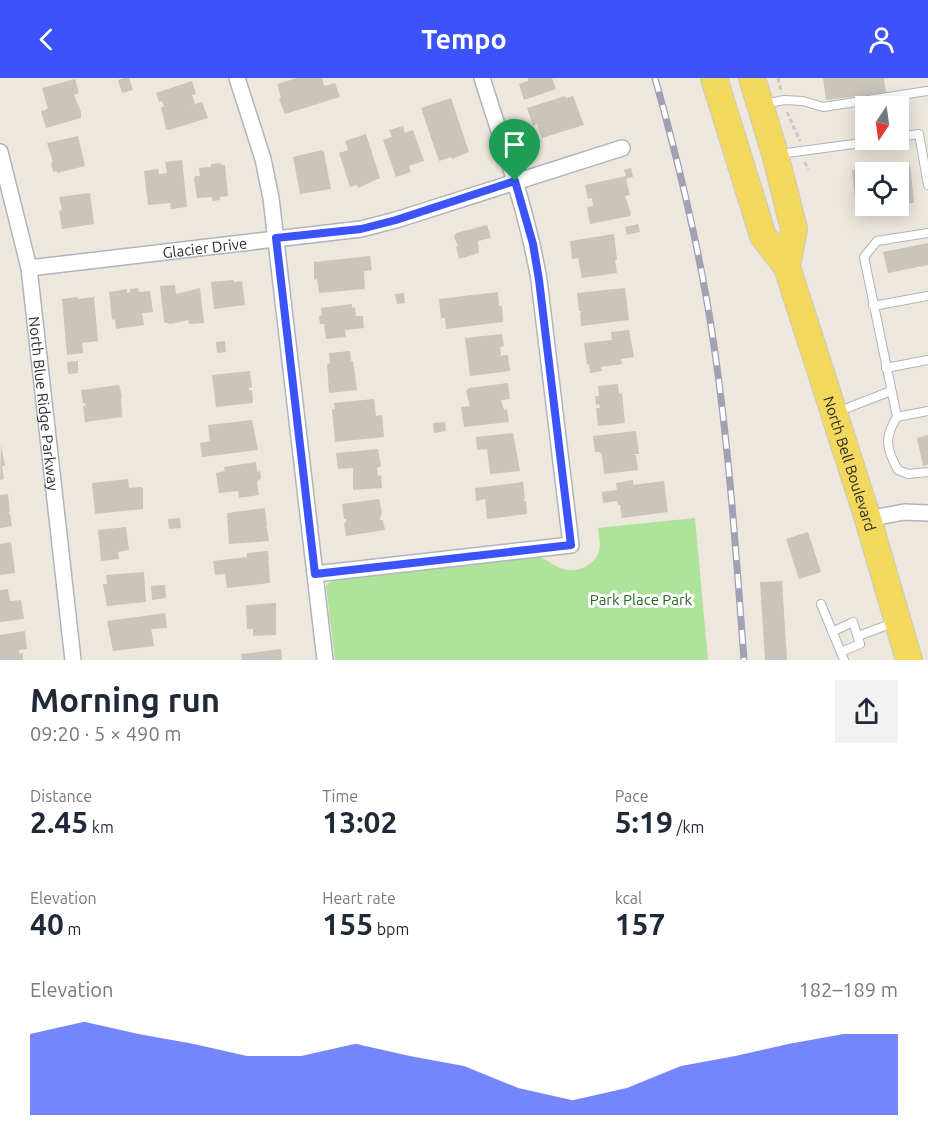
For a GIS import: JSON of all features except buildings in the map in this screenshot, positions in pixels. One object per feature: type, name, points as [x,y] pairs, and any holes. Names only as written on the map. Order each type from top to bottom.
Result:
[{"type":"main road","name":"North Bell Boulevard","points":[[714,78],[763,236],[787,267],[868,519],[909,660]]},
{"type":"main road","name":"North Bell Boulevard","points":[[752,78],[772,102],[775,154],[794,229],[787,267]]},
{"type":"street","points":[[237,78],[263,159],[276,238],[325,660]]},
{"type":"street","points":[[315,574],[571,545],[533,244],[482,78]]},
{"type":"street","name":"Glacier Drive","points":[[29,268],[361,229],[622,148]]},
{"type":"street","name":"North Blue Ridge Parkway","points":[[0,152],[29,268],[73,660]]},
{"type":"street","points":[[868,519],[904,512],[928,513]]},
{"type":"lane","points":[[772,102],[803,101],[823,107],[927,91]]},
{"type":"lane","points":[[909,136],[919,135],[928,185]]},
{"type":"lane","points":[[775,154],[855,144]]},
{"type":"lane","points":[[897,417],[864,257],[877,241],[928,233]]},
{"type":"lane","points":[[873,306],[928,296]]},
{"type":"lane","points":[[886,368],[928,360]]},
{"type":"lane","points":[[834,413],[891,391]]},
{"type":"lane","points":[[928,411],[897,417],[889,429],[887,445],[898,470],[908,474],[928,472]]},
{"type":"lane","points":[[821,604],[832,632],[843,656],[860,644],[853,622],[832,632]]},
{"type":"lane","points":[[858,636],[898,622]]},
{"type":"path","points":[[778,78],[772,102],[802,151],[808,170]]},
{"type":"green space","name":"Park Place Park","points":[[695,518],[708,660],[335,660],[326,586],[331,581],[537,557],[563,569],[579,569],[589,565],[597,557],[600,543],[598,528]]},
{"type":"railway","points":[[655,78],[688,208],[713,339],[728,459],[744,660]]},
{"type":"route","points":[[515,181],[533,244],[539,280],[571,545],[315,574],[276,238],[361,229],[396,220],[515,181]]}]
